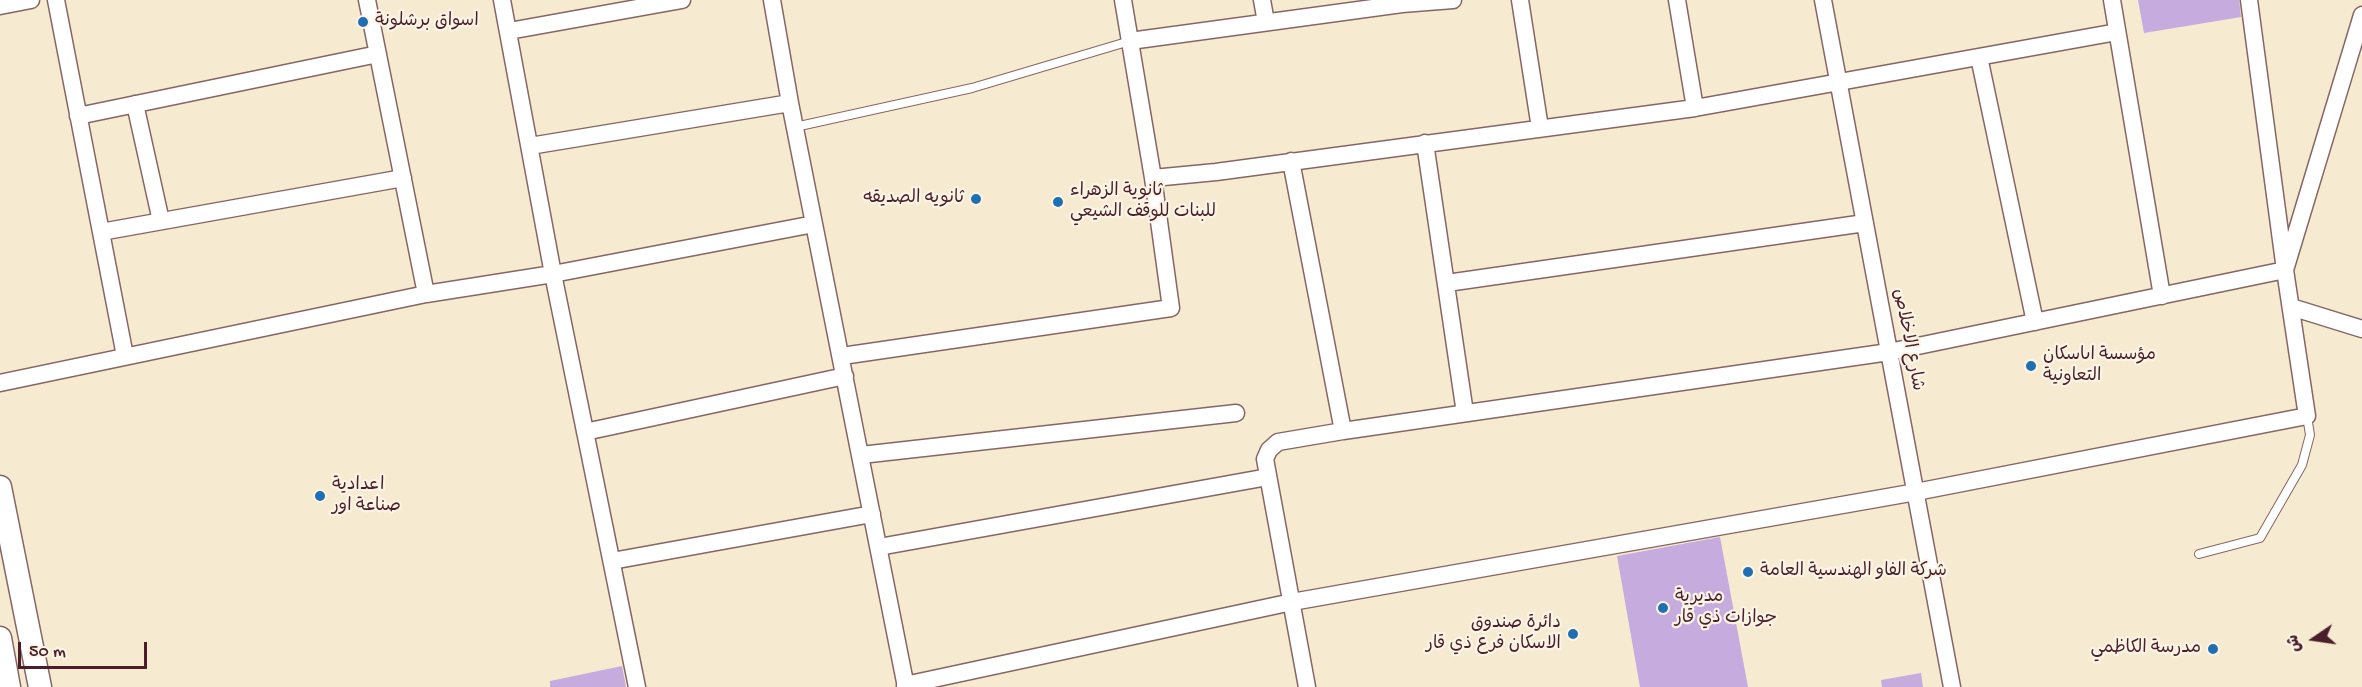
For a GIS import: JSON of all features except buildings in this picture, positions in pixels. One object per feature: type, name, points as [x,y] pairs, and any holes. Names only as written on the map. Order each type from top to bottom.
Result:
[{"type":"main road","points":[[0,487],[40,687]]},
{"type":"main road","points":[[0,638],[9,687]]},
{"type":"street","points":[[0,6],[31,0]]},
{"type":"street","points":[[56,0],[125,356]]},
{"type":"street","points":[[367,0],[426,294]]},
{"type":"street","points":[[502,0],[585,432],[637,687]]},
{"type":"street","points":[[509,31],[682,0]]},
{"type":"street","points":[[772,0],[790,103],[906,686],[1292,602],[1916,492],[2307,416],[2249,0]]},
{"type":"street","points":[[842,356],[1171,308],[1153,178],[1123,0]]},
{"type":"street","points":[[1262,0],[1266,21]]},
{"type":"street","points":[[1130,41],[1402,2],[1453,0]]},
{"type":"street","points":[[1520,0],[1540,128]]},
{"type":"street","points":[[1677,0],[1695,108]]},
{"type":"street","name":"شارع الاخلاص","points":[[1823,0],[1952,687]]},
{"type":"street","points":[[2112,0],[2162,296]]},
{"type":"street","points":[[2285,270],[2358,44],[2362,15]]},
{"type":"street","points":[[1153,178],[1216,172],[1695,108],[2117,32]]},
{"type":"street","points":[[78,116],[378,54]]},
{"type":"street","points":[[1979,57],[2035,322]]},
{"type":"street","points":[[530,146],[790,103]]},
{"type":"street","points":[[135,104],[161,221]]},
{"type":"street","points":[[1425,143],[1465,413]]},
{"type":"street","points":[[1291,161],[1343,431]]},
{"type":"street","points":[[101,232],[403,178]]},
{"type":"street","points":[[1446,283],[1865,223]]},
{"type":"street","points":[[0,383],[426,294],[554,274],[814,224]]},
{"type":"street","points":[[1307,687],[1265,459],[1273,445],[1283,441],[1343,431],[1889,352],[2285,270]]},
{"type":"street","points":[[2291,307],[2362,329]]},
{"type":"street","points":[[585,432],[845,375]]},
{"type":"street","points":[[861,455],[1236,413]]},
{"type":"street","points":[[879,547],[1268,477]]},
{"type":"street","points":[[612,561],[872,514]]},
{"type":"lane","points":[[795,127],[972,88],[1130,41]]},
{"type":"lane","points":[[2199,554],[2260,537],[2302,465],[2310,435],[2307,416]]},
{"type":"place","name":"اسواق برشلونة","points":[[363,22]]},
{"type":"place","name":"ثانويه الصديقه","points":[[976,199]]},
{"type":"place","name":"ثانوية الزهراء للبنات للوقف الشيعي","points":[[1058,202]]},
{"type":"place","name":"مؤسسة اىاسكان التعاونية","points":[[2031,366]]},
{"type":"place","name":"اعدادية صناعة اور","points":[[320,496]]},
{"type":"place","name":"شركة الفاو الهندسية العامة","points":[[1748,572]]},
{"type":"place","name":"مديرية جوازات ذي قار","points":[[1663,608]]},
{"type":"place","name":"دائرة صندوق الاسكان فرع ذي قار","points":[[1573,634]]},
{"type":"place","name":"مدرسة الكاظمي","points":[[2213,649]]}]
